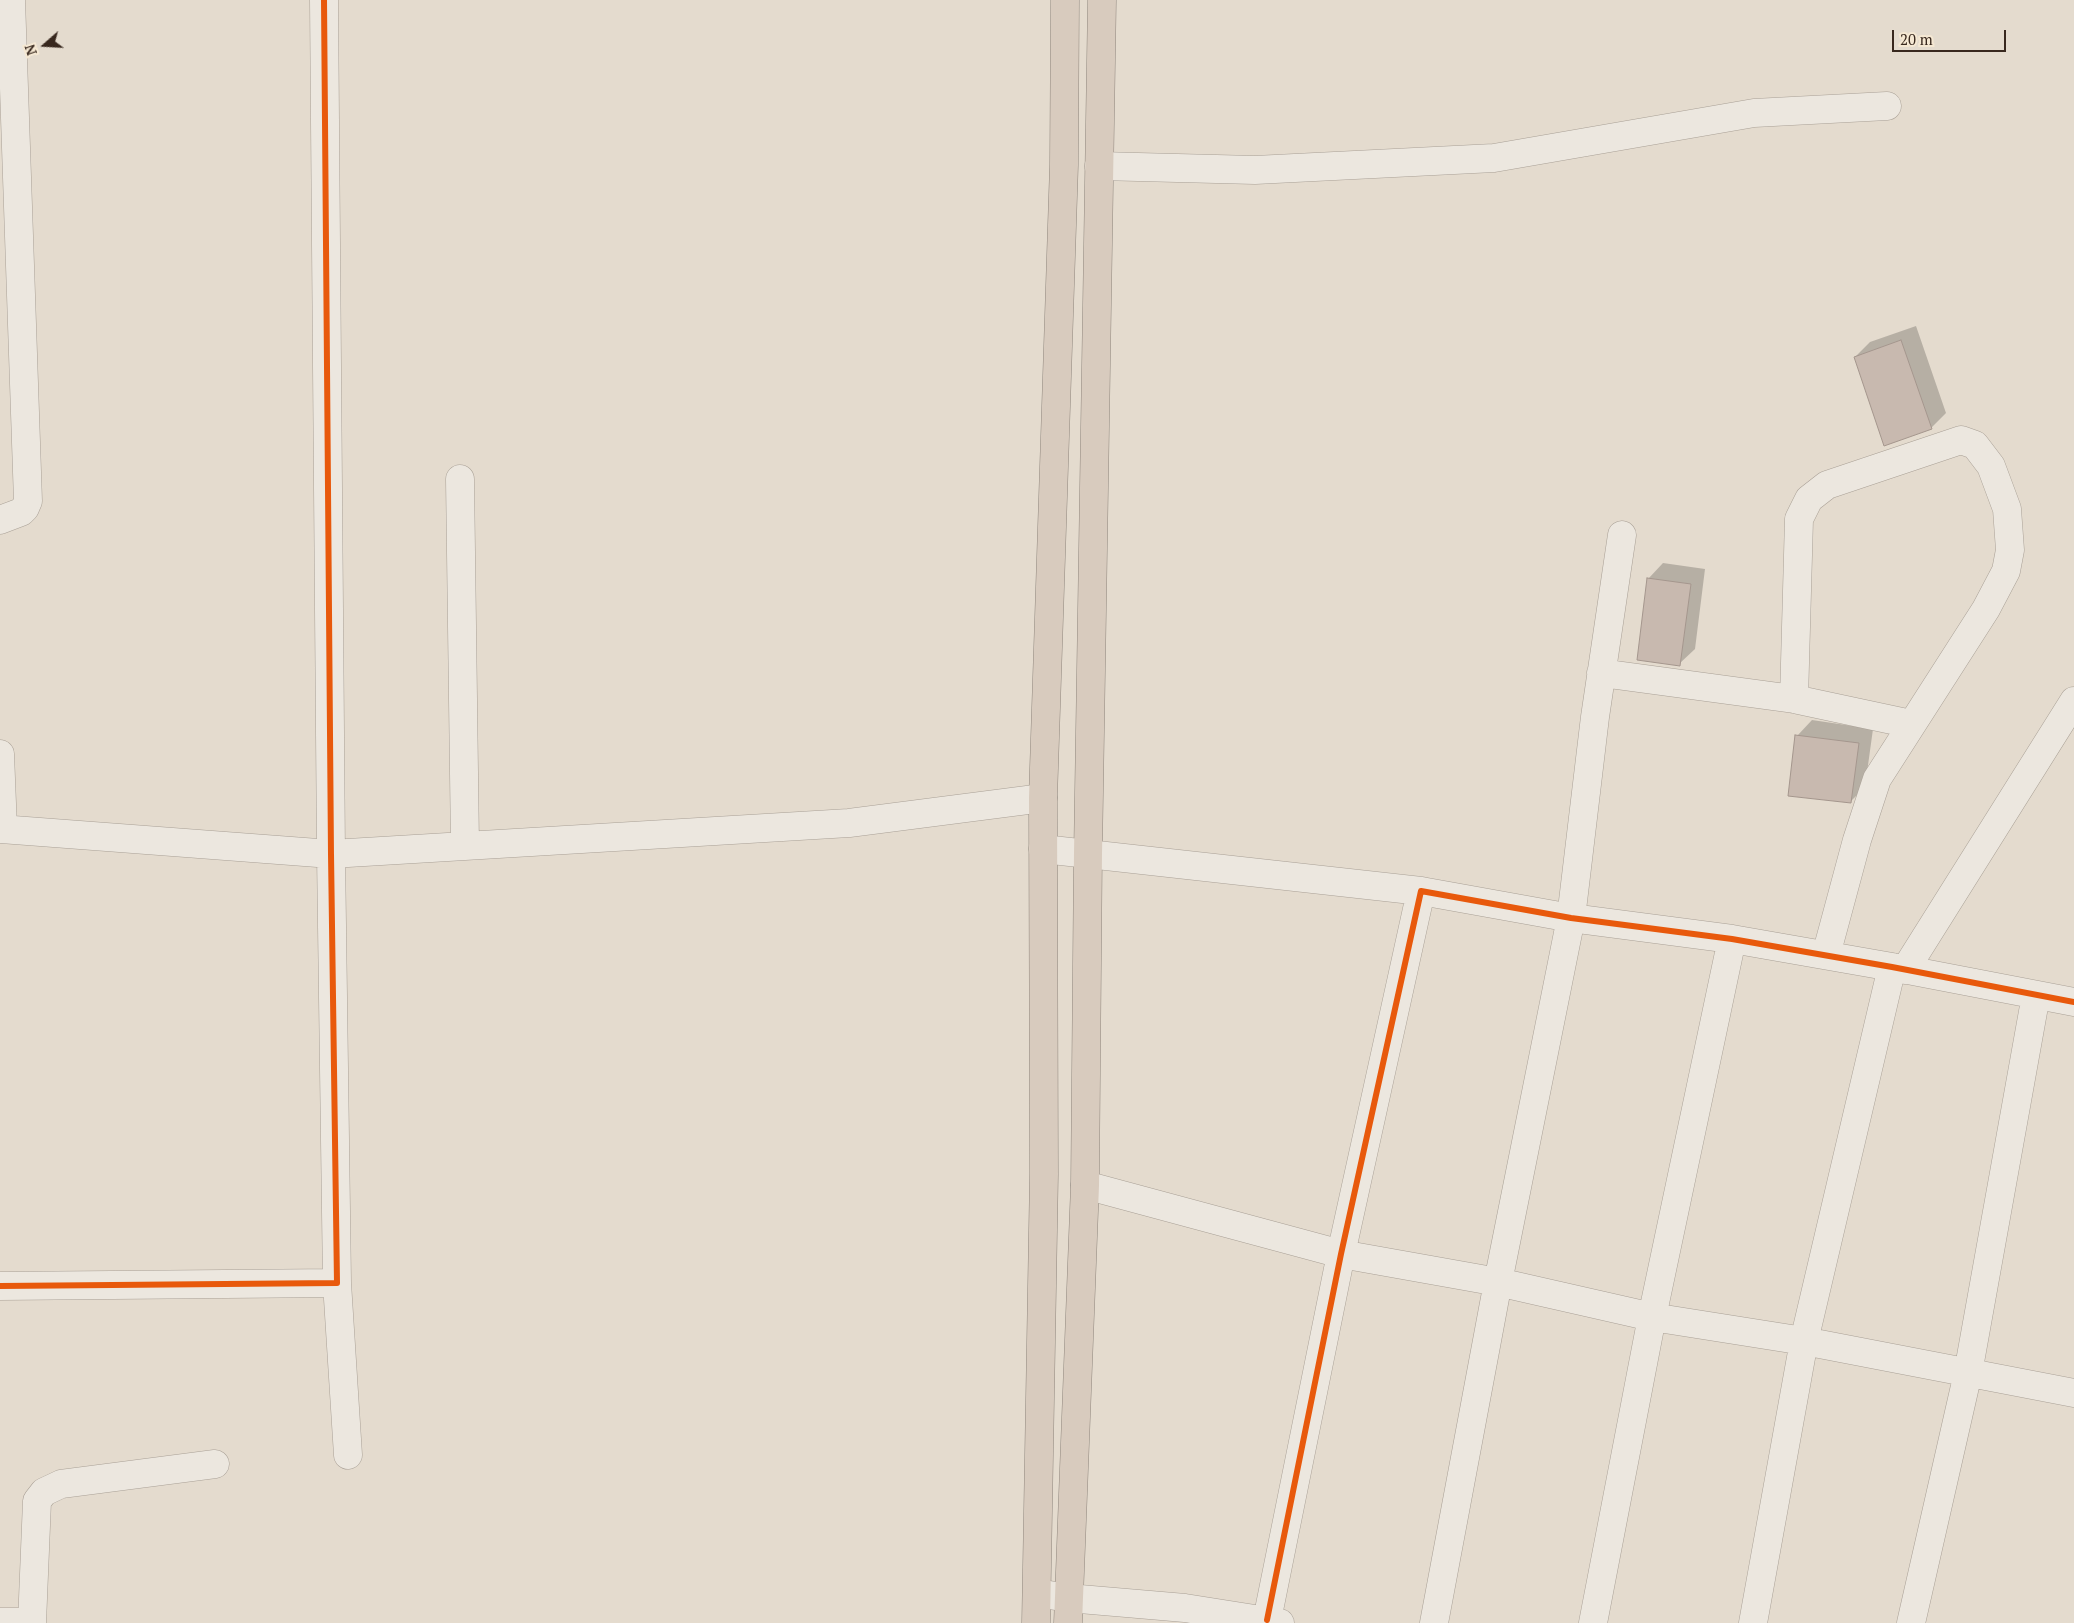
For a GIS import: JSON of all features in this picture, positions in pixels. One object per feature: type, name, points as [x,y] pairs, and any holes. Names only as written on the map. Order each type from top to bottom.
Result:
[{"type":"highway","points":[[1036,1623],[1044,1174],[1043,798],[1062,256],[1066,0]]},
{"type":"highway","points":[[1068,1611],[1085,1185],[1088,853],[1102,0]]},
{"type":"highway","points":[[1062,256],[1098,253]]},
{"type":"street","points":[[0,520],[20,512],[25,508],[28,501],[11,0]]},
{"type":"street","points":[[324,0],[331,854],[337,1283],[348,1455]]},
{"type":"street","points":[[1099,166],[1255,170],[1494,158],[1754,113],[1887,106]]},
{"type":"street","points":[[1794,699],[1799,519],[1810,498],[1827,485],[1961,440],[1976,445],[1991,466],[2007,509],[2010,550],[2006,571],[1986,609],[1877,779],[1826,955]]},
{"type":"street","points":[[460,479],[465,846]]},
{"type":"street","points":[[1434,1623],[1498,1282],[1571,918],[1601,673],[1622,535]]},
{"type":"street","points":[[1601,673],[1794,699],[1911,724]]},
{"type":"street","points":[[1753,1623],[1804,1341],[1899,968],[2074,701]]},
{"type":"street","points":[[0,754],[2,829],[331,854],[849,823],[1043,798]]},
{"type":"street","points":[[1044,848],[1421,891],[1571,918],[1732,939],[1899,968],[2074,1002]]},
{"type":"street","points":[[1037,1593],[1068,1611],[1186,1608],[1273,1622],[1341,1254],[1421,891]]},
{"type":"street","points":[[1593,1623],[1652,1317],[1732,939]]},
{"type":"street","points":[[1911,1623],[1968,1373],[2036,995]]},
{"type":"street","points":[[1085,1185],[1341,1254],[1498,1282],[1652,1317],[1804,1341],[2074,1394]]},
{"type":"street","points":[[0,1286],[337,1283]]},
{"type":"street","points":[[0,1622],[32,1622],[37,1501],[44,1492],[61,1484],[216,1464]]},
{"type":"building","points":[[1901,340],[1932,429],[1884,446],[1854,357]]},
{"type":"building","points":[[1647,578],[1691,584],[1680,666],[1637,660]]},
{"type":"building","points":[[1795,735],[1859,743],[1851,803],[1788,796]]},
{"type":"cycle path","points":[[0,1286],[337,1283],[331,854],[324,0]]},
{"type":"cycle path","points":[[1267,1620],[1341,1254],[1421,891],[1571,918],[1732,939],[2074,1002]]}]
